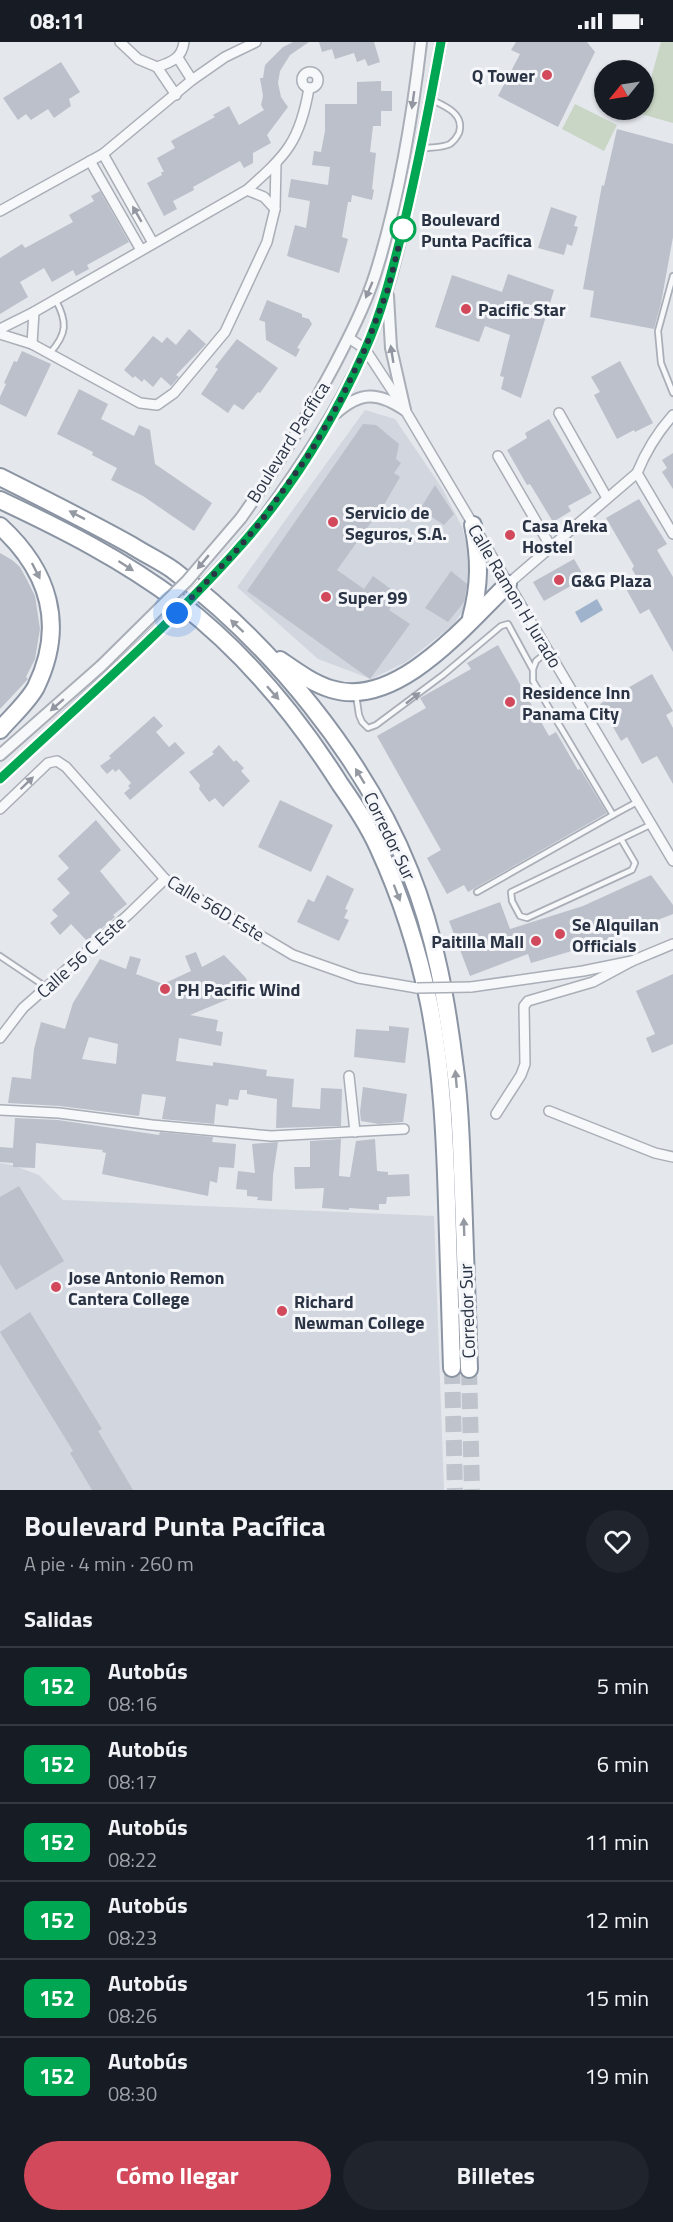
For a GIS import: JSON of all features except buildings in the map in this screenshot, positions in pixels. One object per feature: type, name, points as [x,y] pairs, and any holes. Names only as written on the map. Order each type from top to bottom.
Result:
[{"type":"highway","name":"Corredor Sur","points":[[0,477],[84,518],[171,569],[257,644],[306,700],[344,750],[380,809],[410,872],[429,932],[446,1005],[456,1071],[460,1137],[460,1368],[445,1136],[439,1070],[429,1004],[413,938],[403,909],[365,820],[323,757],[279,700],[233,649],[179,603],[124,565],[74,535],[0,500]]},
{"type":"highway","points":[[470,620],[477,596],[480,572],[473,525]]},
{"type":"highway","points":[[0,526],[18,543],[37,570],[47,598],[52,625],[46,659],[35,689],[0,729]]},
{"type":"highway","points":[[257,644],[303,676],[332,690],[356,692],[379,688],[405,676],[448,642],[508,584]]},
{"type":"street","points":[[120,42],[138,59],[158,67],[176,95]]},
{"type":"street","points":[[158,67],[178,58],[183,51],[184,42]]},
{"type":"street","points":[[0,211],[103,154],[192,80],[225,57],[256,42]]},
{"type":"street","name":"Boulevard Pacífica","points":[[0,755],[101,666],[187,581],[241,518],[277,467],[315,403],[349,338],[375,277],[396,201],[421,42]]},
{"type":"street","name":"Boulevard Pacífica","points":[[0,779],[162,628],[236,551],[259,524],[310,453],[365,349],[388,289],[422,148],[441,42]]},
{"type":"street","points":[[178,58],[192,80]]},
{"type":"street","points":[[0,329],[56,300],[247,190],[276,163],[293,141],[304,116],[309,88]]},
{"type":"street","points":[[103,154],[153,243]]},
{"type":"street","points":[[90,161],[141,250]]},
{"type":"street","points":[[0,334],[32,344],[140,403],[157,405],[174,393],[225,332],[267,242],[274,209],[276,163]]},
{"type":"street","points":[[247,190],[264,197],[274,209]]},
{"type":"street","points":[[388,289],[391,348],[405,411]]},
{"type":"street","points":[[32,344],[34,312]]},
{"type":"street","name":"Calle Ramon H Jurado","points":[[349,338],[365,349],[405,411],[673,861]]},
{"type":"street","points":[[329,419],[346,405],[359,398],[373,395],[389,400],[405,411]]},
{"type":"street","points":[[559,413],[607,498]]},
{"type":"street","points":[[508,584],[637,473],[661,428],[673,415]]},
{"type":"street","points":[[498,456],[551,547]]},
{"type":"street","points":[[637,473],[673,534]]},
{"type":"street","name":"Calle 56D Este","points":[[0,809],[48,763],[57,761],[66,767],[165,879],[293,955],[358,978],[417,988],[471,987],[583,971],[632,960]]},
{"type":"street","name":"Calle 56 C Este","points":[[0,1038],[23,1008],[165,879]]},
{"type":"street","points":[[496,1114],[521,1076],[525,1064],[524,1006],[528,1001],[593,981],[632,960],[673,944]]},
{"type":"street","points":[[348,1076],[355,1132]]},
{"type":"street","points":[[0,1110],[59,1113],[152,1125],[271,1136],[404,1129]]},
{"type":"street","points":[[549,1111],[655,1153],[673,1157]]},
{"type":"lane","points":[[422,148],[450,144],[458,134],[460,126],[456,115],[450,109],[430,99]]},
{"type":"lane","points":[[673,276],[658,331],[661,363],[673,393]]},
{"type":"lane","points":[[50,353],[60,342],[65,327],[63,312],[56,300]]},
{"type":"lane","points":[[356,692],[359,715],[368,728],[383,721],[507,624],[510,624],[533,670],[534,681],[613,815]]},
{"type":"lane","points":[[533,670],[536,661],[548,651]]},
{"type":"lane","points":[[477,892],[637,802]]},
{"type":"lane","points":[[621,839],[635,863],[632,870],[527,918],[520,916],[512,901],[511,892],[650,825]]},
{"type":"lane","points":[[0,956],[46,987]]},
{"type":"shaded area","points":[[365,410],[395,419],[442,488],[462,527],[474,575],[468,604],[453,625],[406,662],[371,679],[318,659],[237,587]]},
{"type":"shaded area","name":"Richard Newman College","points":[[0,1163],[39,1175],[63,1200],[434,1216],[444,1490],[0,1490]]},
{"type":"green space","points":[[661,42],[673,42],[673,123],[654,118],[654,67]]},
{"type":"green space","points":[[575,104],[594,114],[594,120],[607,120],[617,125],[604,151],[562,129]]},
{"type":"water","points":[[597,599],[603,610],[581,623],[575,612]]},
{"type":"tunnel","points":[[452,1368],[455,1490]]},
{"type":"tunnel","points":[[469,1369],[472,1490]]},
{"type":"bus line","name":"152","points":[[0,779],[162,628],[236,551],[259,524],[310,453],[348,386],[388,289],[422,148],[441,42]]},
{"type":"place","name":"Q Tower","points":[[547,75]]},
{"type":"place","name":"Boulevard Punta Pacífica","points":[[403,229]]},
{"type":"place","name":"Pacific Star","points":[[466,309]]},
{"type":"place","name":"Servicio de Seguros, S.A.","points":[[333,522]]},
{"type":"place","name":"Casa Areka Hostel","points":[[510,535]]},
{"type":"place","name":"G&G Plaza","points":[[559,580]]},
{"type":"place","name":"Super 99","points":[[326,597]]},
{"type":"place","name":"Residence Inn Panama City","points":[[510,702]]},
{"type":"place","name":"Se Alquilan Officials","points":[[560,934]]},
{"type":"place","name":"Paitilla Mall","points":[[536,941]]},
{"type":"place","name":"PH Pacific Wind","points":[[165,989]]},
{"type":"place","name":"Jose Antonio Remon Cantera College","points":[[56,1287]]},
{"type":"place","name":"Richard Newman College","points":[[282,1311]]},
{"type":"route","points":[[177,613],[259,524],[310,453],[348,386],[365,349],[388,289],[403,229]]}]
